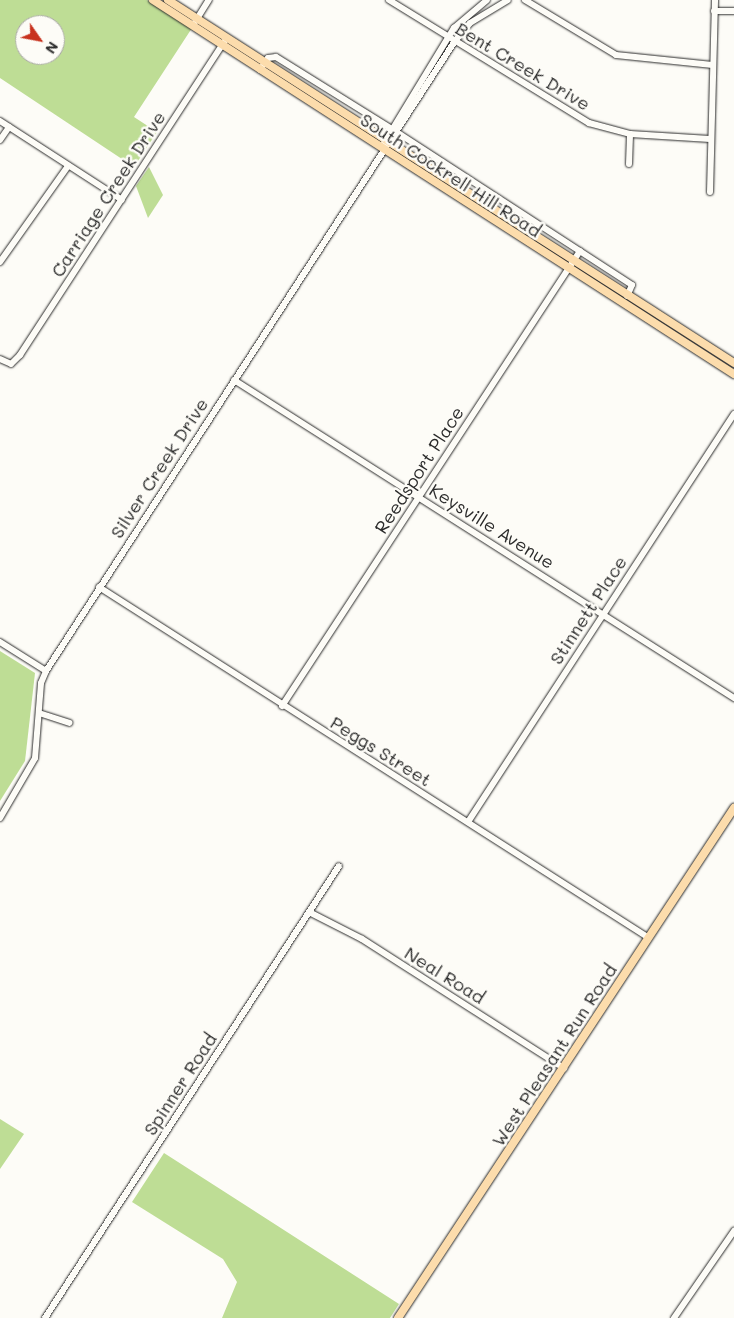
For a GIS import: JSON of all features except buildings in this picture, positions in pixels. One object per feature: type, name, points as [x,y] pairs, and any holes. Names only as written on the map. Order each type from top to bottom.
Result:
[{"type":"main road","name":"South Cockrell Hill Road","points":[[153,0],[195,23],[388,142],[734,363]]},
{"type":"main road","name":"South Cockrell Hill Road","points":[[168,0],[195,23]]},
{"type":"main road","name":"South Cockrell Hill Road","points":[[263,66],[384,149],[734,374]]},
{"type":"main road","name":"West Pleasant Run Road","points":[[401,1317],[734,808]]},
{"type":"street","points":[[195,23],[209,0]]},
{"type":"street","name":"Bent Creek Drive","points":[[389,0],[571,115],[630,134],[710,139]]},
{"type":"street","points":[[388,142],[390,128],[447,38],[461,19],[487,0]]},
{"type":"street","name":"Silver Creek Drive","points":[[0,818],[35,758],[39,713],[46,671],[388,142],[398,133],[455,42],[470,23],[508,0]]},
{"type":"street","points":[[525,0],[616,56],[712,65]]},
{"type":"street","points":[[710,192],[715,0]]},
{"type":"street","points":[[714,10],[734,11]]},
{"type":"street","name":"Carriage Creek Drive","points":[[0,359],[11,364],[122,200],[225,42]]},
{"type":"street","points":[[263,66],[276,57],[390,128]]},
{"type":"street","points":[[0,121],[122,200]]},
{"type":"street","points":[[0,140],[9,126]]},
{"type":"street","points":[[398,133],[632,286],[628,296]]},
{"type":"street","points":[[630,134],[630,164]]},
{"type":"street","points":[[0,262],[68,166]]},
{"type":"street","points":[[496,211],[501,202]]},
{"type":"street","name":"Reedsport Place","points":[[282,706],[580,251]]},
{"type":"street","name":"Keysville Avenue","points":[[234,380],[734,698]]},
{"type":"street","name":"Stinnett Place","points":[[468,822],[734,414]]},
{"type":"street","name":"Peggs Street","points":[[99,587],[282,706],[649,938]]},
{"type":"street","points":[[0,642],[46,671]]},
{"type":"street","points":[[39,713],[69,723]]},
{"type":"street","name":"Spinner Road","points":[[45,1318],[339,866]]},
{"type":"street","name":"Neal Road","points":[[309,912],[362,939],[564,1068]]},
{"type":"street","points":[[674,1318],[734,1231]]},
{"type":"green space","points":[[0,0],[147,0],[192,28],[134,117],[157,132],[134,167],[0,78]]},
{"type":"green space","points":[[149,167],[163,195],[148,218],[136,186]]},
{"type":"green space","points":[[0,651],[35,673],[25,761],[0,801]]},
{"type":"green space","points":[[0,1119],[24,1134],[0,1169]]},
{"type":"green space","points":[[164,1153],[399,1304],[390,1318],[222,1318],[237,1282],[223,1259],[132,1202]]}]
